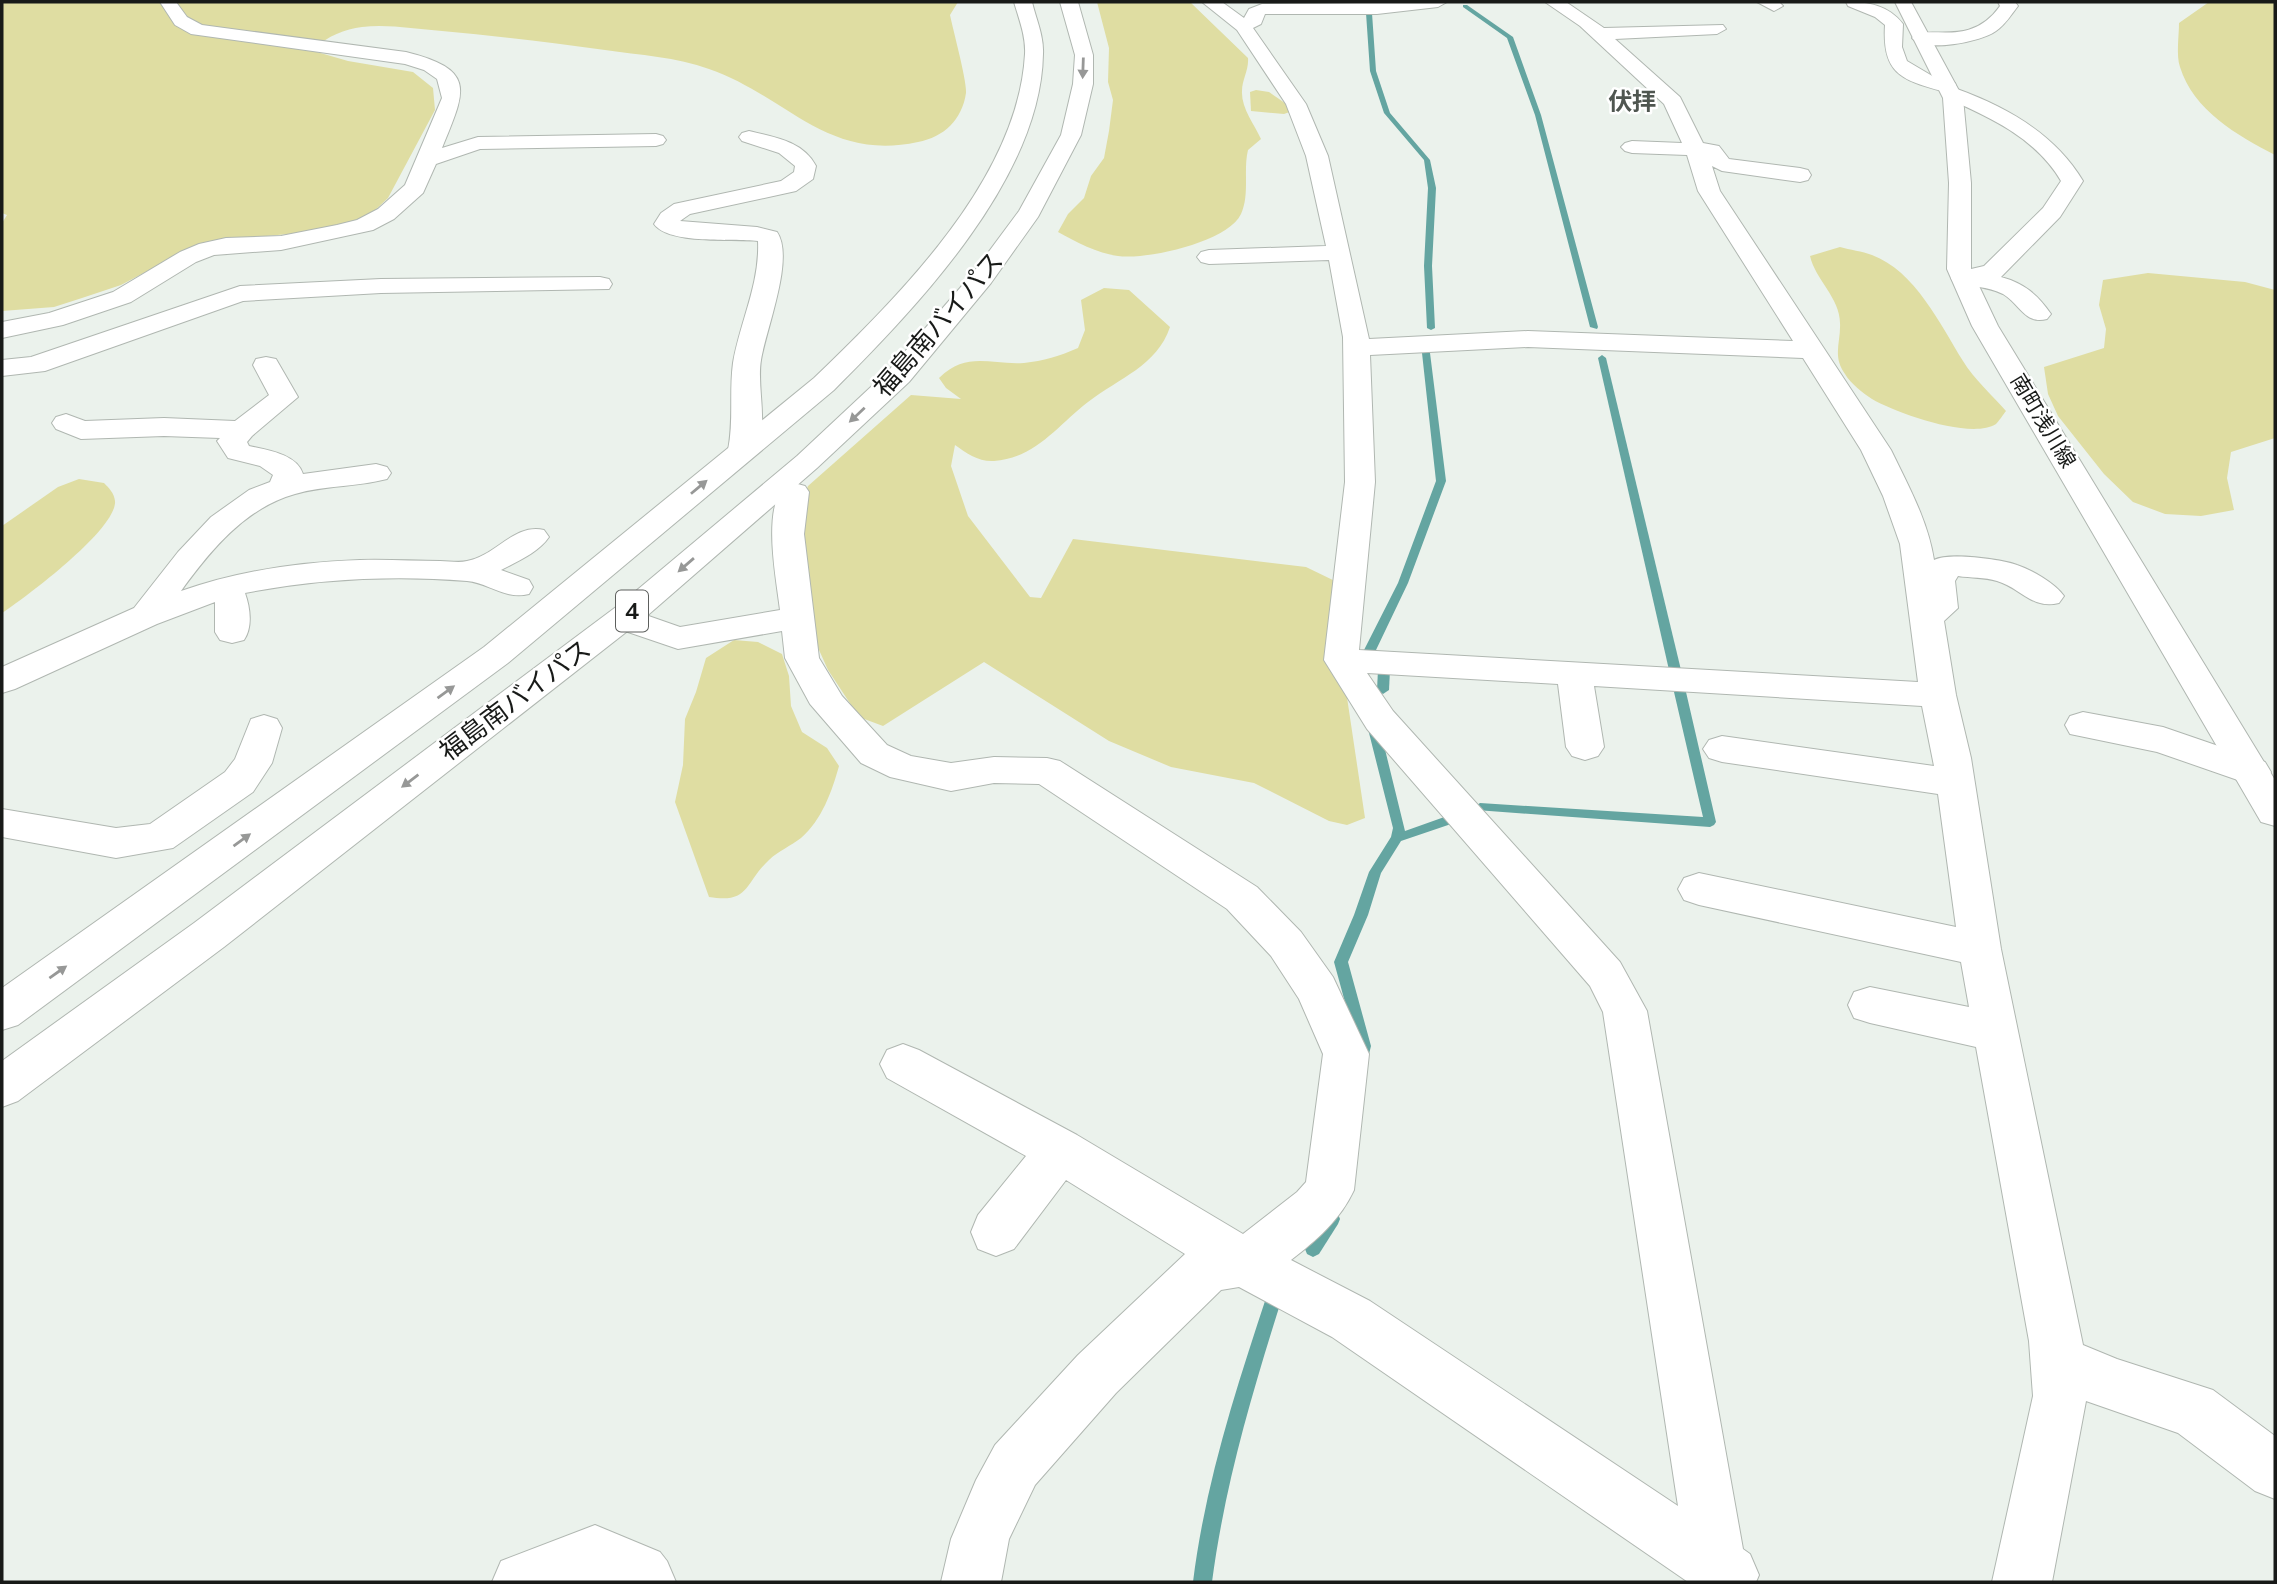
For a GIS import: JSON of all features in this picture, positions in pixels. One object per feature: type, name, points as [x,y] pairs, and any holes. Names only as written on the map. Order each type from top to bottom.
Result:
[{"type":"main road","points":[[2,330],[54,320],[112,302],[141,288],[188,257],[207,249],[226,245],[281,243],[365,225],[400,204],[415,188],[452,98],[452,85],[443,73],[432,65],[406,58],[197,30],[181,21],[168,2]]},
{"type":"main road","name":"福島南バイパス","points":[[2,1012],[496,655],[824,384],[871,339],[930,270],[978,204],[1020,125],[1031,85],[1034,53],[1023,2]]},
{"type":"main road","name":"福島南バイパス","points":[[2,1087],[209,935],[636,608],[807,462],[899,376],[982,278],[1030,212],[1071,135],[1083,84],[1084,55],[1069,2]]},
{"type":"main road","points":[[1211,2],[1243,26],[1296,104],[1317,156],[1338,253],[1356,348],[1360,482],[1341,660],[1380,720],[1605,974],[1625,1011],[1725,1577]]},
{"type":"main road","points":[[1243,26],[1255,20],[1255,13],[1262,9],[1377,9],[1438,2]]},
{"type":"main road","points":[[1554,2],[1586,22],[1673,101],[1695,149],[1709,191],[1876,450],[1898,496],[1916,544],[1938,695],[1956,783],[1980,949],[2057,1361],[2060,1396],[2022,1582]]},
{"type":"main road","points":[[1854,2],[1881,13],[1894,24],[1893,47],[1898,64],[1989,110],[2051,150],[2072,181],[2052,212],[1992,272],[1963,278]]},
{"type":"main road","name":"南町浅川線","points":[[1903,2],[1949,90],[1959,183],[1959,269],[1985,326],[2275,812]]},
{"type":"main road","points":[[1921,38],[1972,37],[1999,23],[2009,6],[2006,2]]},
{"type":"main road","points":[[1597,34],[1717,29]]},
{"type":"main road","points":[[1657,30],[1698,49]]},
{"type":"main road","points":[[1955,39],[1999,49]]},
{"type":"main road","points":[[1989,110],[2062,133]]},
{"type":"main road","points":[[743,450],[748,423],[745,379],[771,249],[768,237],[679,228],[666,224],[668,218],[682,209],[788,186],[805,174],[807,168],[803,158],[780,145],[750,137]]},
{"type":"main road","points":[[427,160],[478,143],[656,140]]},
{"type":"main road","points":[[1632,147],[1712,150],[1722,165],[1800,175]]},
{"type":"main road","points":[[1209,257],[1338,253]]},
{"type":"main road","points":[[530,285],[542,261]]},
{"type":"main road","points":[[1963,278],[1997,284],[2023,293],[2038,314]]},
{"type":"main road","points":[[2,368],[35,365],[125,335],[219,299],[259,292],[381,286],[600,284]]},
{"type":"main road","points":[[259,292],[271,311],[300,315]]},
{"type":"main road","points":[[1356,348],[1528,340],[1812,350]]},
{"type":"main road","points":[[266,365],[284,397],[232,441],[238,452],[270,460],[289,472],[283,488]]},
{"type":"main road","points":[[66,423],[81,430],[242,430]]},
{"type":"main road","points":[[145,617],[185,564],[245,503],[283,488],[376,473]]},
{"type":"main road","points":[[794,492],[788,534],[802,658],[828,704],[874,754],[903,768],[951,778],[994,770],[1047,771],[1242,898],[1286,944],[1317,990],[1346,1054],[1329,1190],[1315,1208],[1275,1242],[1243,1262],[1208,1268],[1097,1374],[1016,1465],[996,1500],[980,1539],[971,1582]]},
{"type":"main road","points":[[474,571],[514,551],[533,537]]},
{"type":"main road","points":[[1927,622],[1941,608],[1939,581],[1947,565],[2007,572],[2048,596]]},
{"type":"main road","points":[[2,681],[145,617],[227,586],[275,577],[359,570],[474,571],[517,587]]},
{"type":"main road","points":[[227,586],[232,604],[232,632]]},
{"type":"main road","points":[[640,624],[678,638],[796,618]]},
{"type":"main road","points":[[1341,660],[1938,695]]},
{"type":"main road","points":[[1574,674],[1585,747]]},
{"type":"main road","points":[[2083,725],[2163,740],[2252,772]]},
{"type":"main road","points":[[2,823],[116,843],[159,838],[239,782],[253,763],[264,728]]},
{"type":"main road","points":[[1722,749],[1956,783]]},
{"type":"main road","points":[[1699,889],[1980,949]]},
{"type":"main road","points":[[1870,1005],[1996,1032]]},
{"type":"main road","points":[[903,1064],[1060,1150],[1243,1262],[1351,1319],[1725,1577]]},
{"type":"main road","points":[[996,1232],[1060,1150]]},
{"type":"main road","points":[[2057,1361],[2115,1386],[2193,1410],[2275,1471]]},
{"type":"main road","points":[[522,1582],[595,1555],[639,1573],[646,1582]]},
{"type":"shaded area","points":[[2,2],[958,2],[950,15],[966,93],[956,119],[944,131],[927,140],[886,146],[858,143],[832,135],[737,81],[684,62],[483,35],[392,26],[356,28],[331,37],[315,49],[317,52],[348,61],[413,72],[433,88],[435,110],[388,198],[371,214],[345,224],[309,232],[215,241],[185,251],[121,285],[82,298],[54,307],[2,311],[2,223],[7,215],[2,213]]},
{"type":"shaded area","points":[[1097,2],[1190,2],[1248,58],[1242,97],[1261,139],[1248,150],[1245,198],[1241,214],[1233,224],[1204,241],[1166,252],[1118,256],[1079,243],[1058,232],[1068,214],[1084,198],[1091,176],[1104,158],[1109,131],[1113,100],[1108,82],[1109,48]]},
{"type":"shaded area","points":[[2209,2],[2275,2],[2275,155],[2218,120],[2195,96],[2186,82],[2179,62],[2179,23]]},
{"type":"shaded area","points":[[1250,92],[1269,92],[1295,110],[1284,114],[1251,111]]},
{"type":"shaded area","points":[[1840,247],[1868,254],[1887,263],[1914,286],[1967,368],[2006,411],[1996,424],[1969,429],[1934,423],[1883,405],[1850,381],[1839,361],[1839,314],[1810,256]]},
{"type":"shaded area","points":[[2148,273],[2245,282],[2275,290],[2275,438],[2231,452],[2227,478],[2234,510],[2201,516],[2165,514],[2133,502],[2104,474],[2058,416],[2048,394],[2044,367],[2104,348],[2106,329],[2099,305],[2103,280]]},
{"type":"shaded area","points":[[1104,288],[1129,290],[1170,327],[1164,340],[1147,362],[1088,402],[1046,439],[1022,454],[1009,459],[988,461],[955,445],[951,466],[968,516],[1030,597],[1041,598],[1073,539],[1306,567],[1339,583],[1345,684],[1365,818],[1347,825],[1329,821],[1254,783],[1171,767],[1109,741],[984,662],[883,726],[859,717],[828,670],[802,612],[801,504],[808,486],[911,395],[961,399],[946,388],[939,378],[949,370],[979,361],[1031,362],[1078,348],[1085,330],[1081,300]]},
{"type":"shaded area","points":[[79,479],[106,485],[115,501],[112,513],[102,528],[68,562],[2,613],[2,526],[58,487]]},
{"type":"shaded area","points":[[734,640],[758,642],[782,654],[789,676],[791,706],[802,732],[827,748],[839,766],[825,805],[808,831],[769,860],[745,890],[732,897],[722,898],[709,897],[675,802],[683,765],[685,719],[706,658]]},
{"type":"waterway","points":[[1465,6],[1510,37],[1538,115],[1594,327]]},
{"type":"waterway","points":[[1369,13],[1373,71],[1387,113],[1427,160],[1432,188],[1428,266],[1431,328]]},
{"type":"waterway","points":[[1370,650],[1403,583],[1441,481],[1426,353]]},
{"type":"waterway","points":[[1602,358],[1675,670]]},
{"type":"waterway","points":[[1383,690],[1384,670]]},
{"type":"waterway","points":[[1480,807],[1710,822],[1680,692]]},
{"type":"waterway","points":[[1373,725],[1399,828],[1397,838]]},
{"type":"waterway","points":[[1397,838],[1450,820]]},
{"type":"waterway","points":[[1362,1058],[1364,1046],[1341,962],[1375,872],[1397,838]]},
{"type":"waterway","points":[[1313,1249],[1332,1219]]},
{"type":"waterway","points":[[1202,1582],[1222,1473],[1241,1401],[1275,1295]]},
{"type":"district","name":"伏拝","points":[[1632,102]]}]
